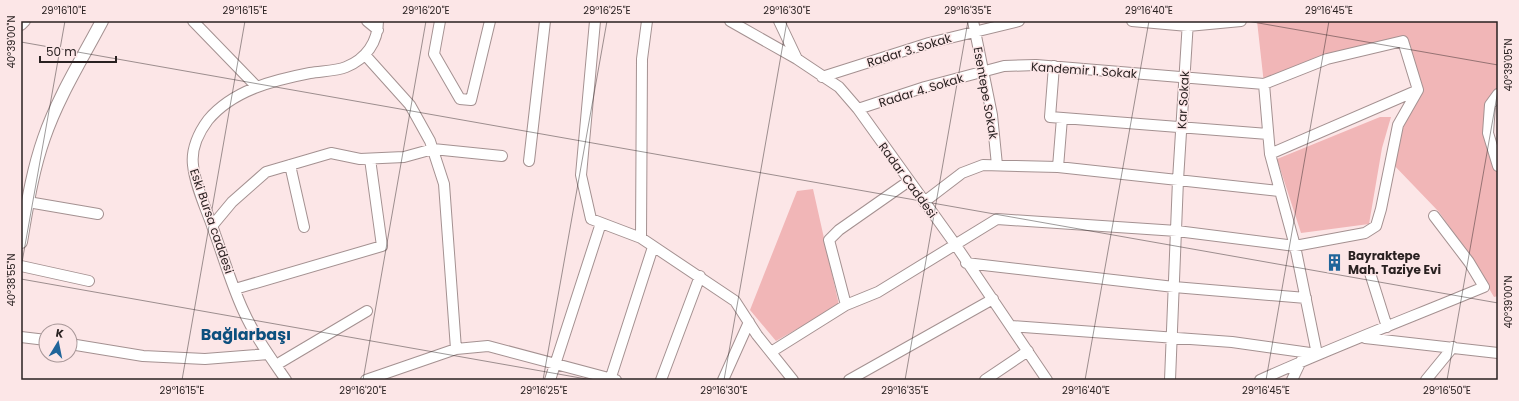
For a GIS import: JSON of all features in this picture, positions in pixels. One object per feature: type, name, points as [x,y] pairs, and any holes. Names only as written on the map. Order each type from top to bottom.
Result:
[{"type":"street","points":[[21,25],[25,21]]},
{"type":"street","points":[[21,242],[35,167],[53,115],[102,21]]},
{"type":"street","points":[[193,21],[257,87]]},
{"type":"street","points":[[367,21],[378,25],[377,36],[366,56],[410,105],[430,141],[444,184],[456,349]]},
{"type":"street","points":[[440,21],[434,54],[460,100],[471,100],[490,21]]},
{"type":"street","points":[[528,161],[545,21]]},
{"type":"street","points":[[595,21],[581,175],[591,219],[641,238],[700,276],[735,301],[793,380]]},
{"type":"street","points":[[641,238],[642,59],[647,21]]},
{"type":"street","name":"Radar Caddesi","points":[[730,21],[797,59],[839,87],[858,109],[955,244],[966,263],[993,299],[1047,380]]},
{"type":"street","points":[[779,21],[797,59]]},
{"type":"street","name":"Radar 3. Sokak","points":[[822,77],[929,43],[974,26],[1019,21]]},
{"type":"street","points":[[1132,21],[1188,23],[1241,21]]},
{"type":"street","name":"Kar Sokak","points":[[1170,380],[1178,180],[1188,23]]},
{"type":"street","name":"Esentepe Sokak","points":[[974,26],[992,115],[997,165]]},
{"type":"street","points":[[771,352],[846,305],[878,292],[997,219],[1024,219],[1177,231],[1295,246],[1365,233],[1376,226],[1381,209],[1398,125],[1418,90],[1403,41],[1327,58],[1264,84],[1270,154],[1295,246],[1317,354]]},
{"type":"street","name":"Eski Bursa caddesi","points":[[286,380],[268,354],[244,311],[235,289],[212,226],[192,164],[195,143],[203,127],[216,110],[229,100],[257,87],[308,74],[346,67],[366,56]]},
{"type":"street","name":"Kandemir 1. Sokak","points":[[984,72],[1004,66],[1036,65],[1264,84]]},
{"type":"street","points":[[1054,66],[1050,117],[1268,134]]},
{"type":"street","name":"Radar 4. Sokak","points":[[858,109],[925,87],[984,72]]},
{"type":"street","points":[[1270,154],[1418,90]]},
{"type":"street","points":[[1498,94],[1490,105],[1488,134],[1498,166]]},
{"type":"street","points":[[1058,167],[1062,118]]},
{"type":"street","points":[[212,226],[232,202],[266,172],[331,153],[360,159],[370,159],[404,157],[433,149],[502,156]]},
{"type":"street","points":[[235,289],[382,246],[370,159]]},
{"type":"street","points":[[290,165],[304,227]]},
{"type":"street","points":[[924,202],[962,173],[983,165],[1058,167],[1279,191]]},
{"type":"street","points":[[846,305],[829,240],[839,230],[909,181]]},
{"type":"street","points":[[28,202],[98,214]]},
{"type":"street","points":[[1260,380],[1317,354],[1363,337],[1484,287],[1469,262],[1434,216]]},
{"type":"street","points":[[550,380],[601,223]]},
{"type":"street","points":[[366,380],[456,349],[488,346],[612,380],[653,247]]},
{"type":"street","points":[[966,263],[1174,287],[1306,298]]},
{"type":"street","points":[[21,266],[89,281]]},
{"type":"street","points":[[1370,273],[1387,327]]},
{"type":"street","points":[[661,380],[700,276]]},
{"type":"street","points":[[849,380],[993,299]]},
{"type":"street","points":[[276,365],[367,311]]},
{"type":"street","points":[[723,380],[749,322]]},
{"type":"street","points":[[1011,326],[1232,342],[1317,354]]},
{"type":"street","points":[[21,336],[38,339]]},
{"type":"street","points":[[1363,337],[1498,353]]},
{"type":"street","points":[[78,345],[143,356],[205,359],[268,354]]},
{"type":"street","points":[[1426,380],[1453,347]]},
{"type":"street","points":[[985,380],[1028,351]]},
{"type":"street","points":[[1292,380],[1301,361]]},
{"type":"shaded area","points":[[1257,21],[1498,21],[1498,94],[1488,133],[1498,166],[1498,296],[1494,297],[1467,251],[1439,212],[1390,161],[1398,125],[1418,90],[1403,41],[1327,59],[1264,84]]},
{"type":"shaded area","points":[[1380,117],[1391,117],[1382,148],[1369,224],[1301,233],[1277,159]]},
{"type":"shaded area","points":[[813,189],[839,305],[776,341],[750,310],[797,191]]},
{"type":"place","name":"Bayraktepe Mah. Taziye Evi","points":[[1335,262]]},
{"type":"district","name":"Bağlarbaşı","points":[[246,334]]}]
